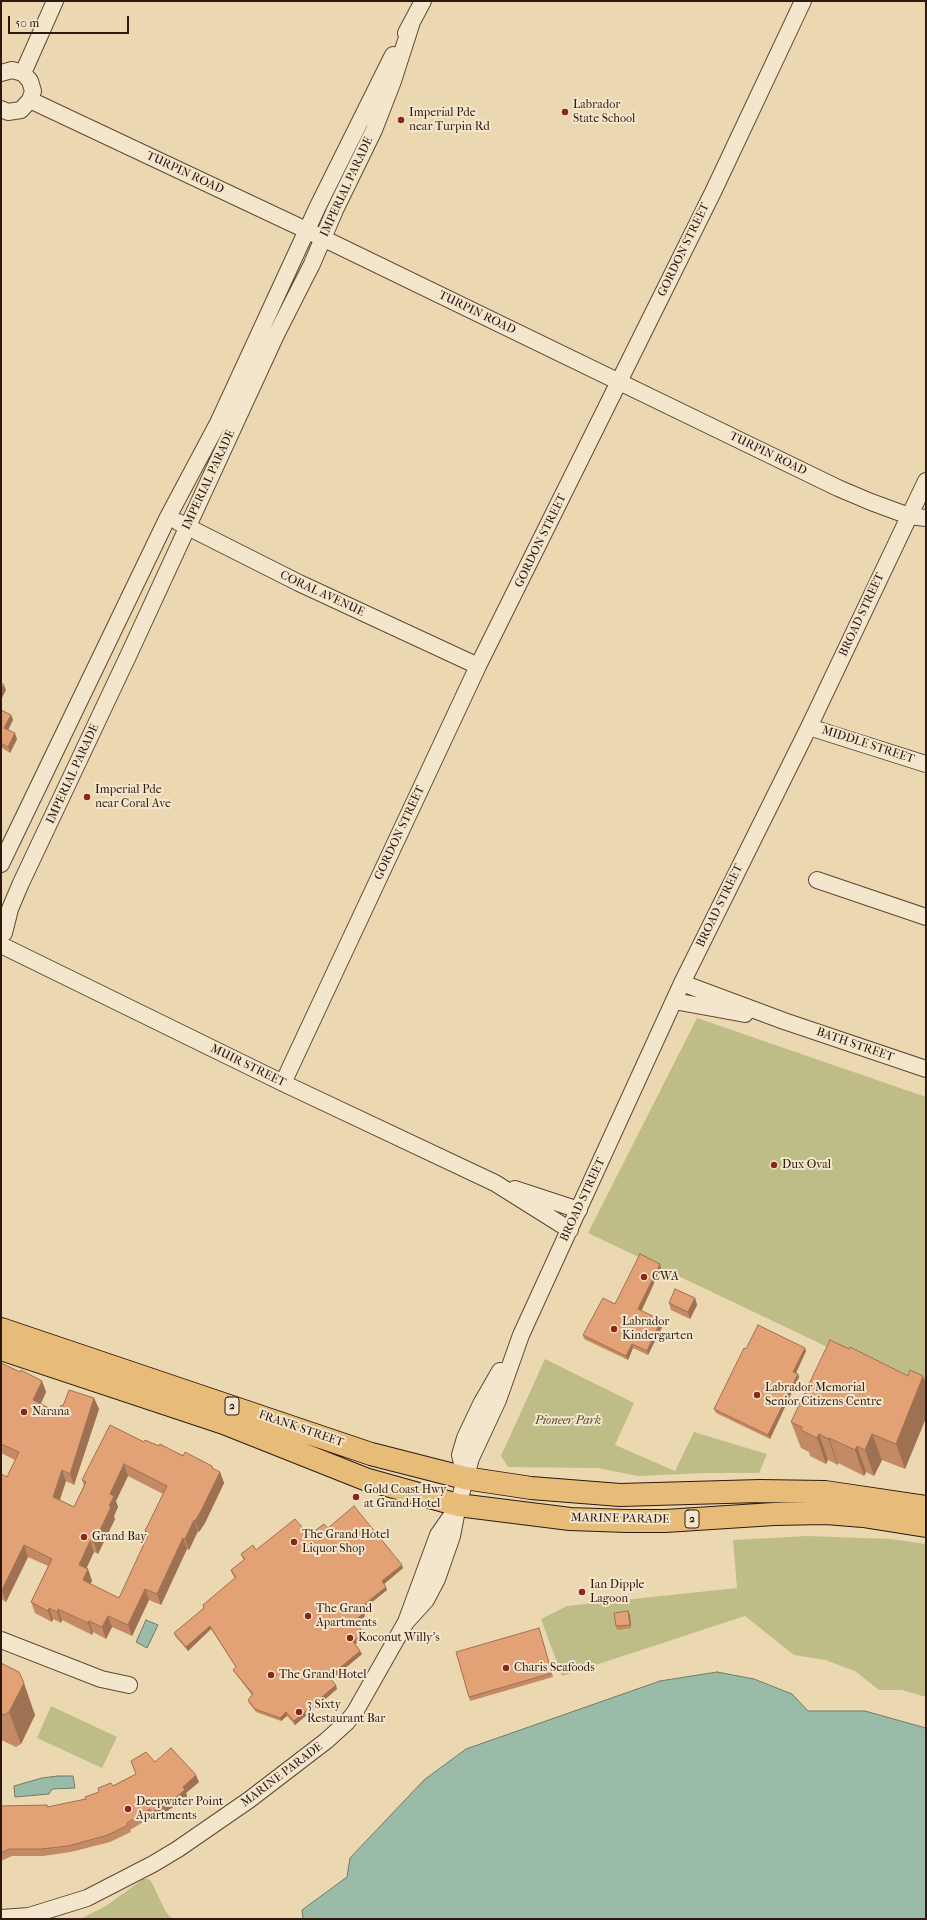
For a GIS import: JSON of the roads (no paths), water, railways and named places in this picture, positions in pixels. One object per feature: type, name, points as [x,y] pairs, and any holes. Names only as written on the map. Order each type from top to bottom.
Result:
[{"type":"highway","name":"FRANK STREET","points":[[1,1330],[371,1454],[465,1478]]},
{"type":"highway","name":"FRANK STREET","points":[[1,1349],[224,1424],[364,1479],[458,1505]]},
{"type":"highway","name":"MARINE PARADE","points":[[465,1478],[531,1488],[620,1495],[825,1492],[926,1507]]},
{"type":"highway","name":"MARINE PARADE","points":[[458,1505],[570,1519],[665,1521],[774,1514],[826,1513],[863,1516],[926,1526]]},
{"type":"street","points":[[23,73],[55,1]]},
{"type":"street","name":"IMPERIAL PARADE","points":[[1,864],[168,517],[218,423],[306,230],[393,55],[423,1]]},
{"type":"street","name":"GORDON STREET","points":[[283,1083],[478,666],[714,190],[803,1]]},
{"type":"street","name":"IMPERIAL PARADE","points":[[2,939],[10,909],[21,883],[130,652],[276,335],[374,130],[393,81],[411,25]]},
{"type":"street","points":[[1,73],[12,70],[23,73],[32,85],[30,100],[21,110],[15,112],[1,110]]},
{"type":"street","name":"TURPIN ROAD","points":[[30,100],[323,238],[838,488],[908,516],[926,518]]},
{"type":"street","name":"BROAD STREET","points":[[458,1505],[465,1478],[460,1455],[465,1438],[481,1404],[521,1335],[682,983],[809,726],[926,481]]},
{"type":"street","name":"CORAL AVENUE","points":[[168,517],[299,583],[478,666]]},
{"type":"street","points":[[108,641],[130,652]]},
{"type":"street","name":"MIDDLE STREET","points":[[809,726],[926,764]]},
{"type":"street","points":[[817,880],[926,917]]},
{"type":"street","name":"MUIR STREET","points":[[2,939],[283,1083],[495,1183],[570,1230]]},
{"type":"street","name":"BATH STREET","points":[[682,983],[784,1021],[926,1070]]},
{"type":"street","name":"BATH STREET","points":[[674,1001],[784,1021]]},
{"type":"street","name":"MUIR STREET","points":[[495,1183],[579,1210]]},
{"type":"street","name":"MARINE PARADE","points":[[1,1918],[29,1916],[51,1910],[107,1889],[178,1849],[249,1800],[326,1741],[347,1722],[355,1712],[406,1622],[426,1600],[437,1579],[452,1536],[458,1505]]},
{"type":"street","points":[[1,1640],[101,1679],[129,1685]]},
{"type":"place","name":"Labrador State School","points":[[565,112]]},
{"type":"place","name":"Imperial Pde near Turpin Rd","points":[[401,120]]},
{"type":"place","name":"Imperial Pde near Coral Ave","points":[[87,797]]},
{"type":"place","name":"Dux Oval","points":[[774,1165]]},
{"type":"place","name":"CWA","points":[[644,1277]]},
{"type":"place","name":"Labrador Kindergarten","points":[[614,1329]]},
{"type":"place","name":"Labrador Memorial Senior Citizens Centre","points":[[757,1395]]},
{"type":"place","name":"Narana","points":[[24,1412]]},
{"type":"place","name":"Gold Coast Hwy at Grand Hotel","points":[[356,1497]]},
{"type":"place","name":"Grand Bay","points":[[84,1537]]},
{"type":"place","name":"The Grand Hotel Liquor Shop","points":[[294,1542]]},
{"type":"place","name":"Ian Dipple Lagoon","points":[[582,1592]]},
{"type":"place","name":"The Grand Apartments","points":[[308,1616]]},
{"type":"place","name":"Koconut Willy's","points":[[350,1638]]},
{"type":"place","name":"Charis Seafoods","points":[[506,1668]]},
{"type":"place","name":"The Grand Hotel","points":[[271,1675]]},
{"type":"place","name":"3 Sixty Restaurant Bar","points":[[299,1712]]},
{"type":"place","name":"Deepwater Point Apartments","points":[[128,1809]]},
{"type":"park label","name":"Pioneer Park","points":[[568,1421]]}]
